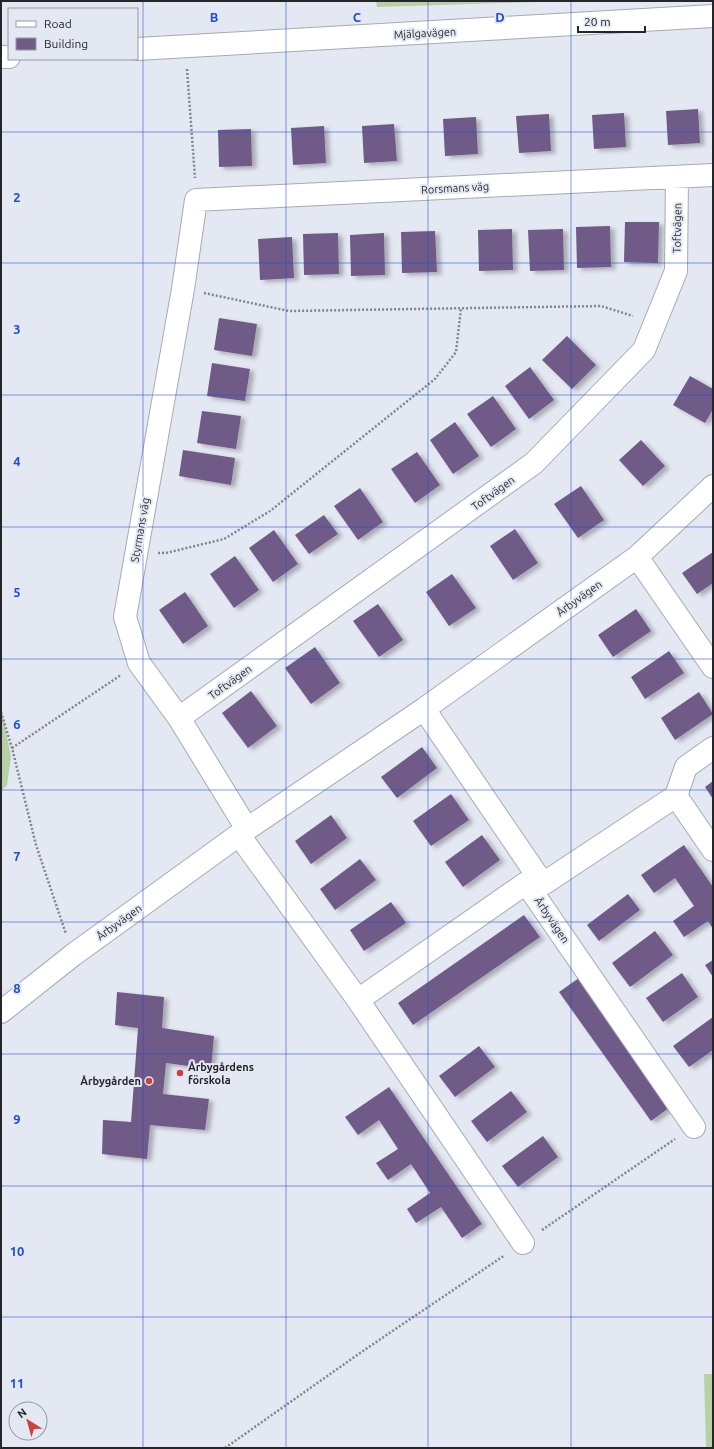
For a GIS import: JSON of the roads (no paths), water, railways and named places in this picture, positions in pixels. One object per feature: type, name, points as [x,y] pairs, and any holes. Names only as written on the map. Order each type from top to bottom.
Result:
[{"type":"street","name":"Mjälgavägen","points":[[138,49],[713,16]]},
{"type":"street","name":"Rorsmans väg","points":[[196,200],[713,175]]},
{"type":"street","name":"Toftvägen","points":[[179,718],[534,463],[644,350],[676,271],[678,177]]},
{"type":"street","name":"Styrmans väg","points":[[196,200],[183,289],[125,617],[139,663],[179,718],[243,832]]},
{"type":"street","name":"Årbyvägen","points":[[1,1012],[73,955],[243,832],[424,709],[637,557],[713,486]]},
{"type":"street","points":[[637,557],[713,667]]},
{"type":"street","name":"Årbyvägen","points":[[424,709],[694,1127]]},
{"type":"street","points":[[713,748],[686,767],[676,796],[713,850]]},
{"type":"street","name":"Årbyvägen","points":[[358,1000],[535,883],[676,796]]},
{"type":"street","points":[[243,832],[523,1243]]},
{"type":"place","name":"Årbygårdens förskola","points":[[180,1073]]},
{"type":"place","name":"Årbygården","points":[[149,1081]]}]
